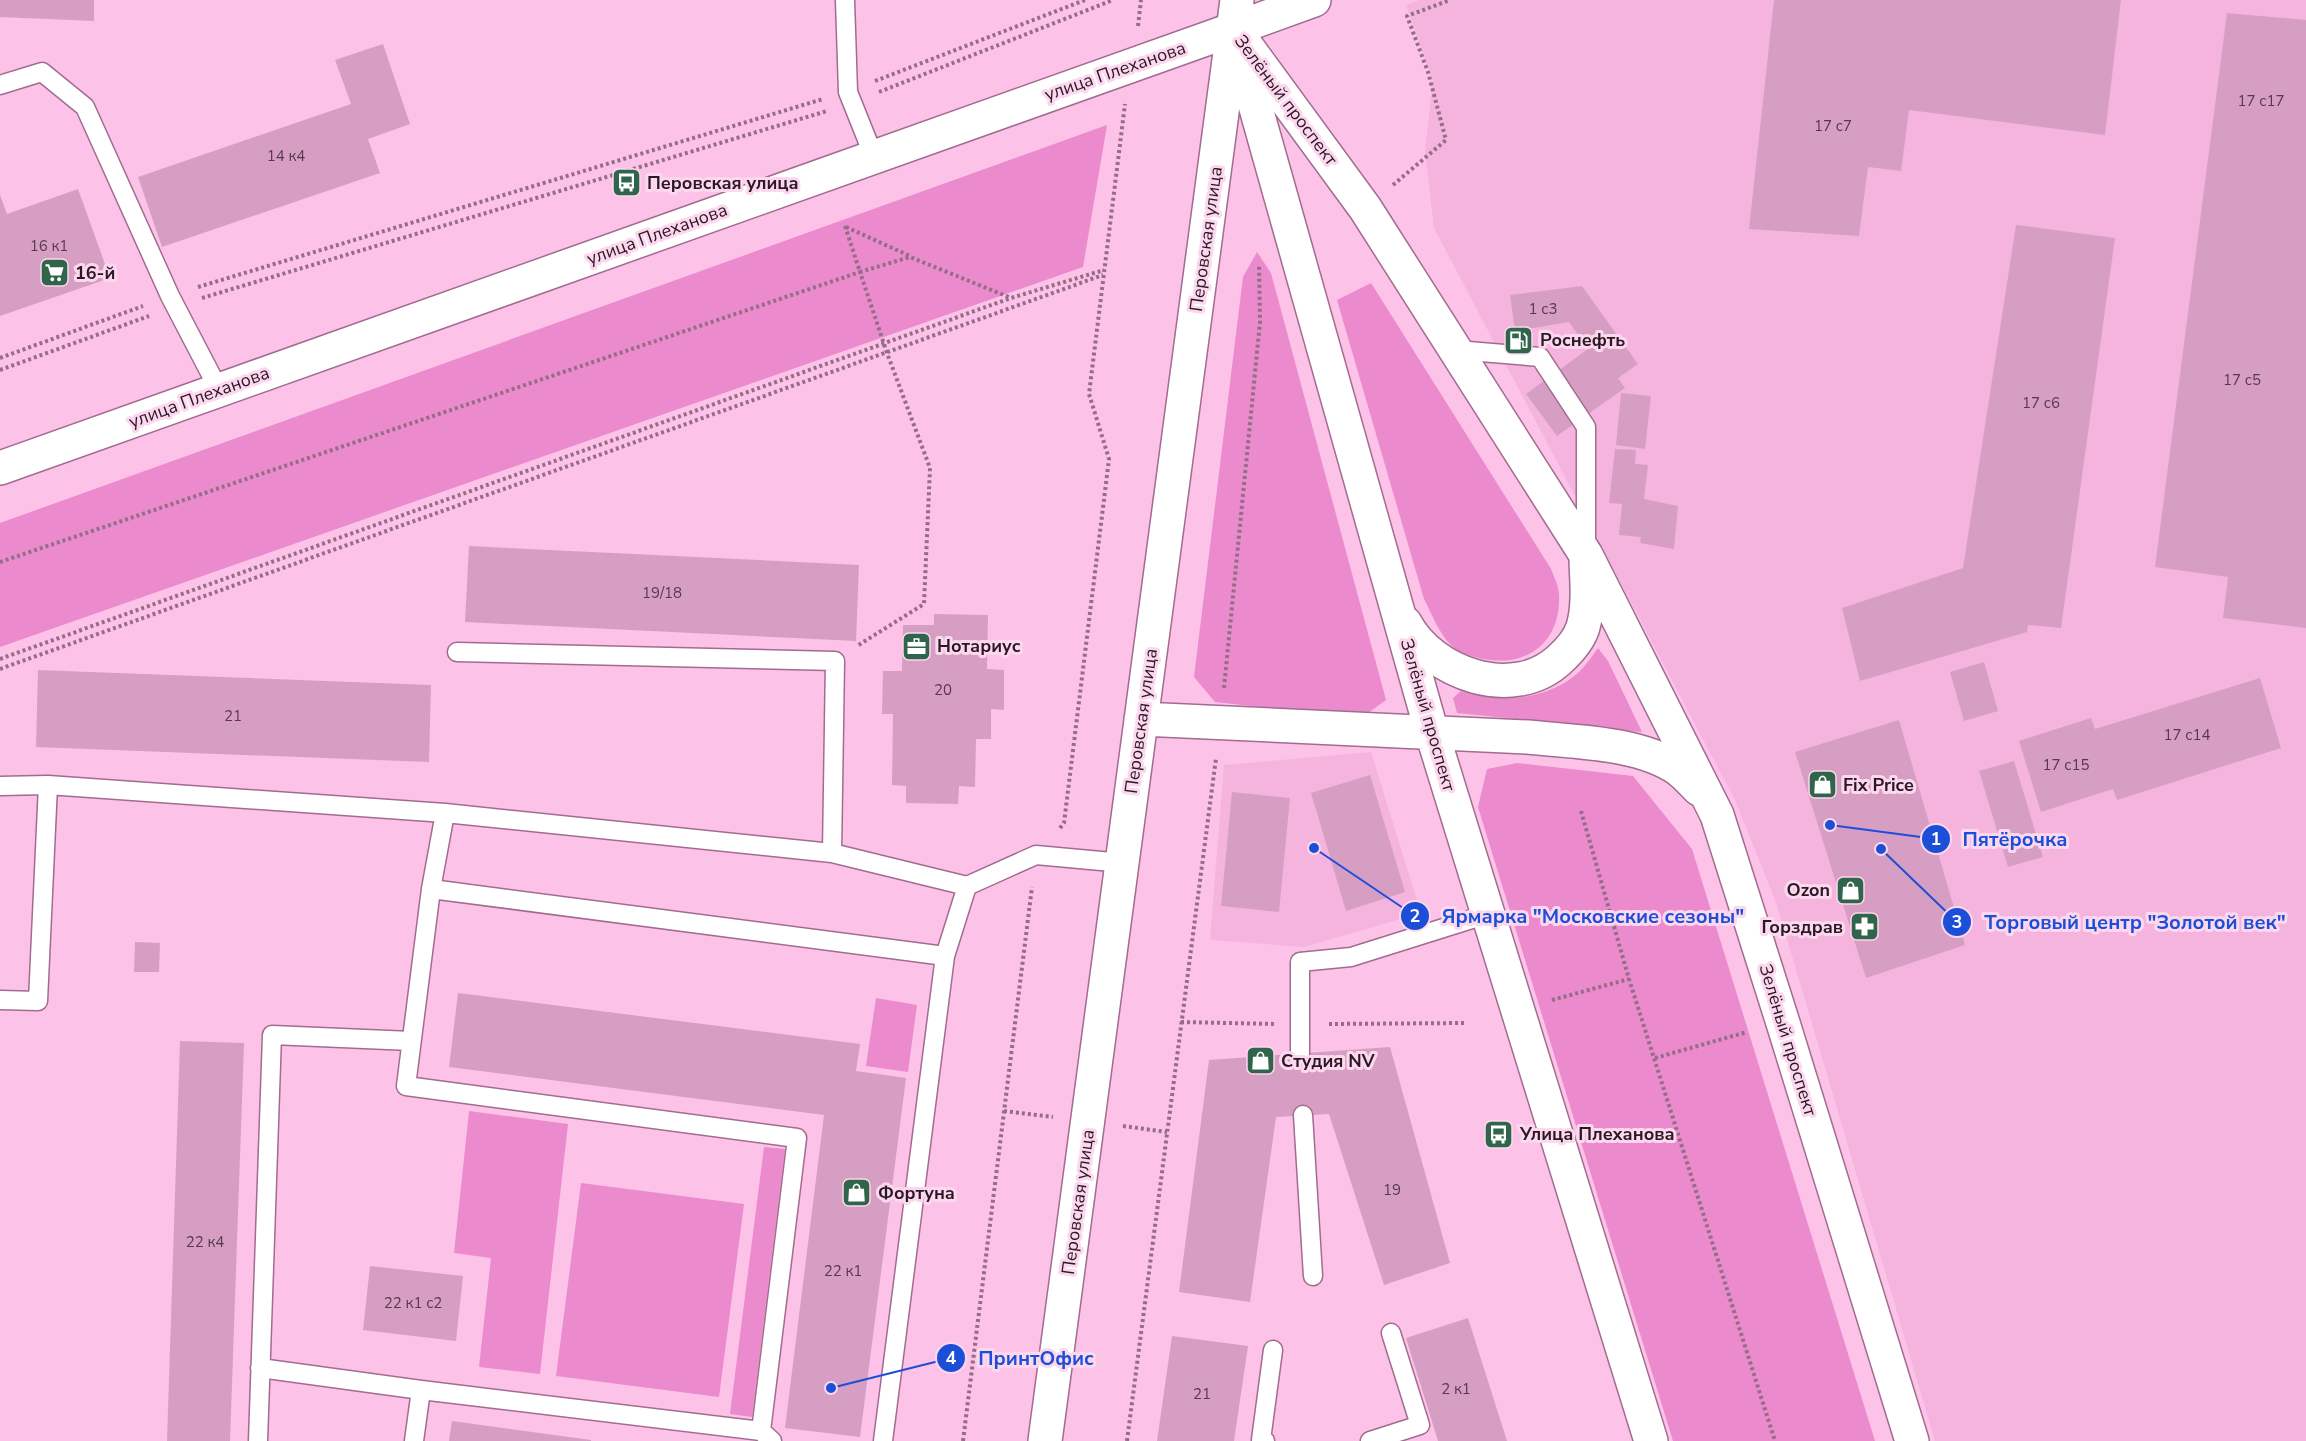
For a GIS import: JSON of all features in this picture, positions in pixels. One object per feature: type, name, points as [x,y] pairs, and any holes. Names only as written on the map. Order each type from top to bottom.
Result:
[{"type":"main road","name":"улица Плеханова","points":[[0,468],[1130,65],[1236,14],[1314,0]]},
{"type":"main road","name":"Зелёный проспект","points":[[1236,14],[1365,207],[1586,555],[1717,815],[1912,1441]]},
{"type":"main road","name":"Зелёный проспект","points":[[1236,14],[1432,733],[1651,1441]]},
{"type":"main road","name":"Перовская улица","points":[[1045,1441],[1236,14]]},
{"type":"main road","name":"Зелёный проспект","points":[[1397,609],[1412,638],[1440,661],[1468,675],[1494,681],[1523,679],[1548,670],[1570,650],[1583,627],[1587,598],[1586,555]]},
{"type":"main road","points":[[1141,719],[1528,737],[1628,750],[1657,758],[1679,770],[1700,790],[1717,815]]},
{"type":"lane","points":[[844,0],[851,97],[874,157]]},
{"type":"lane","points":[[0,85],[42,72],[85,107],[173,301],[219,390]]},
{"type":"lane","points":[[1456,350],[1540,357],[1586,427],[1586,555]]},
{"type":"lane","points":[[457,652],[835,661],[832,853]]},
{"type":"lane","points":[[0,786],[48,785],[445,813],[832,853],[967,886],[1036,855],[1123,863]]},
{"type":"lane","points":[[0,1000],[38,1001],[48,785]]},
{"type":"lane","points":[[260,1368],[767,1436],[797,1138],[406,1086],[431,889],[445,813]]},
{"type":"lane","points":[[883,1441],[945,956],[967,886]]},
{"type":"lane","points":[[431,889],[945,956]]},
{"type":"lane","points":[[1300,1054],[1300,962],[1352,957],[1488,914]]},
{"type":"lane","points":[[258,1441],[272,1035],[411,1041]]},
{"type":"lane","points":[[1303,1115],[1313,1276]]},
{"type":"lane","points":[[1370,1441],[1420,1425],[1391,1333]]},
{"type":"lane","points":[[1265,1441],[1261,1440],[1273,1350]]},
{"type":"lane","points":[[414,1441],[421,1390]]},
{"type":"path","points":[[0,370],[173,301],[810,117],[851,97],[1084,0]]},
{"type":"path","points":[[0,358],[173,301],[851,97],[1113,0]]},
{"type":"path","points":[[963,1441],[1036,855],[1064,823],[1109,459],[1089,394],[1130,65],[1141,0]]},
{"type":"path","points":[[1391,186],[1446,140],[1428,72],[1407,16],[1450,0]]},
{"type":"path","points":[[835,661],[924,604],[930,468],[887,353],[845,226],[910,257],[1011,298]]},
{"type":"path","points":[[0,562],[910,257]]},
{"type":"path","points":[[1127,1441],[1221,723],[1260,322],[1258,264]]},
{"type":"path","points":[[0,659],[1011,298],[1103,272]]},
{"type":"path","points":[[0,669],[887,353],[1103,272]]},
{"type":"path","points":[[1581,811],[1629,979],[1775,1441]]},
{"type":"path","points":[[1543,1002],[1629,979]]},
{"type":"path","points":[[1181,1022],[1300,1025],[1465,1023]]},
{"type":"path","points":[[1655,1058],[1747,1032]]},
{"type":"shaded area","points":[[1419,0],[2306,0],[2306,1441],[1935,1441],[1777,905],[1735,800],[1434,228],[1425,151],[1433,80],[1406,5]]},
{"type":"shaded area","points":[[1107,125],[1083,267],[0,647],[0,523]]},
{"type":"shaded area","points":[[1257,252],[1271,273],[1386,700],[1361,718],[1215,702],[1194,677],[1243,277]]},
{"type":"shaded area","points":[[1371,283],[1551,569],[1555,579],[1559,595],[1555,624],[1541,646],[1519,658],[1490,660],[1460,652],[1443,636],[1424,599],[1337,300]]},
{"type":"shaded area","points":[[1598,648],[1608,661],[1642,732],[1457,713],[1453,698],[1461,691],[1508,698],[1539,694],[1567,681],[1583,668]]},
{"type":"shaded area","points":[[1371,752],[1421,913],[1304,947],[1210,940],[1224,765]]},
{"type":"shaded area","points":[[1517,763],[1633,776],[1692,849],[1875,1441],[1673,1441],[1478,807],[1487,769]]},
{"type":"shaded area","points":[[876,998],[917,1005],[908,1072],[866,1066]]},
{"type":"shaded area","points":[[469,1111],[568,1124],[540,1374],[479,1367],[491,1258],[454,1253]]},
{"type":"shaded area","points":[[764,1147],[785,1149],[752,1417],[730,1414]]},
{"type":"shaded area","points":[[581,1183],[744,1204],[719,1397],[556,1376]]},
{"type":"building","points":[[0,0],[94,0],[94,21],[0,17]]},
{"type":"building","points":[[1774,0],[2121,0],[2105,135],[1909,110],[1901,171],[1868,167],[1859,236],[1749,229]]},
{"type":"building","points":[[2227,13],[2306,20],[2306,628],[2223,618],[2228,577],[2155,567]]},
{"type":"building","points":[[383,44],[410,124],[368,139],[380,173],[162,247],[138,177],[351,104],[335,60]]},
{"type":"building","points":[[78,189],[110,278],[0,316],[0,195],[7,214]]},
{"type":"building","points":[[2016,225],[2115,238],[2061,628],[2028,625],[2027,632],[1860,681],[1842,608],[1963,568]]},
{"type":"building","points":[[1582,286],[1638,364],[1618,378],[1625,388],[1557,436],[1526,394],[1588,349],[1569,322],[1515,331],[1510,295]]},
{"type":"building","points":[[1621,393],[1651,396],[1645,449],[1616,445]]},
{"type":"building","points":[[1615,449],[1636,450],[1635,464],[1648,465],[1644,499],[1678,506],[1674,549],[1640,543],[1641,537],[1619,535],[1622,504],[1609,503]]},
{"type":"building","points":[[469,546],[859,565],[856,641],[465,622]]},
{"type":"building","points":[[934,614],[988,615],[987,669],[1004,670],[1004,710],[991,709],[991,739],[976,739],[975,787],[959,786],[958,804],[906,803],[906,786],[892,785],[893,714],[882,714],[883,671],[902,671],[903,625],[934,625]]},
{"type":"building","points":[[1984,662],[1998,711],[1964,721],[1950,672]]},
{"type":"building","points":[[38,670],[431,685],[429,762],[36,747]]},
{"type":"building","points":[[2260,678],[2281,748],[2117,800],[2113,789],[2041,812],[2019,741],[2091,718],[2095,729]]},
{"type":"building","points":[[1899,720],[1965,945],[1866,978],[1795,752]]},
{"type":"building","points":[[2014,761],[2043,857],[2008,867],[1979,771]]},
{"type":"building","points":[[1370,775],[1405,892],[1346,911],[1311,793]]},
{"type":"building","points":[[1232,792],[1290,798],[1279,912],[1221,906]]},
{"type":"building","points":[[135,942],[160,943],[159,972],[134,972]]},
{"type":"building","points":[[458,993],[860,1044],[856,1071],[906,1078],[860,1437],[785,1428],[824,1115],[449,1067]]},
{"type":"building","points":[[180,1041],[244,1043],[230,1441],[167,1441]]},
{"type":"building","points":[[1390,1047],[1450,1263],[1384,1285],[1329,1114],[1276,1117],[1250,1302],[1179,1292],[1209,1060]]},
{"type":"building","points":[[370,1266],[463,1276],[456,1341],[363,1330]]},
{"type":"building","points":[[1468,1318],[1507,1441],[1438,1441],[1406,1338]]},
{"type":"building","points":[[1172,1336],[1248,1346],[1234,1441],[1157,1441]]},
{"type":"building","points":[[452,1421],[591,1440],[591,1441],[449,1441]]},
{"type":"place","name":"Перовская улица","points":[[626,183]]},
{"type":"place","name":"16-й","points":[[54,273]]},
{"type":"place","name":"Роснефть","points":[[1519,340]]},
{"type":"place","name":"Нотариус","points":[[916,646]]},
{"type":"place","name":"Fix Price","points":[[1822,785]]},
{"type":"place","name":"Пятёрочка","points":[[1830,825]]},
{"type":"place","name":"Ярмарка \"Московские сезоны\"","points":[[1314,848]]},
{"type":"place","name":"Торговый центр \"Золотой век\"","points":[[1881,849]]},
{"type":"place","name":"Ozon","points":[[1851,890]]},
{"type":"place","name":"Горздрав","points":[[1864,927]]},
{"type":"place","name":"Студия NV","points":[[1260,1061]]},
{"type":"place","name":"Улица Плеханова","points":[[1499,1134]]},
{"type":"place","name":"Фортуна","points":[[857,1193]]},
{"type":"place","name":"ПринтОфис","points":[[831,1388]]}]
